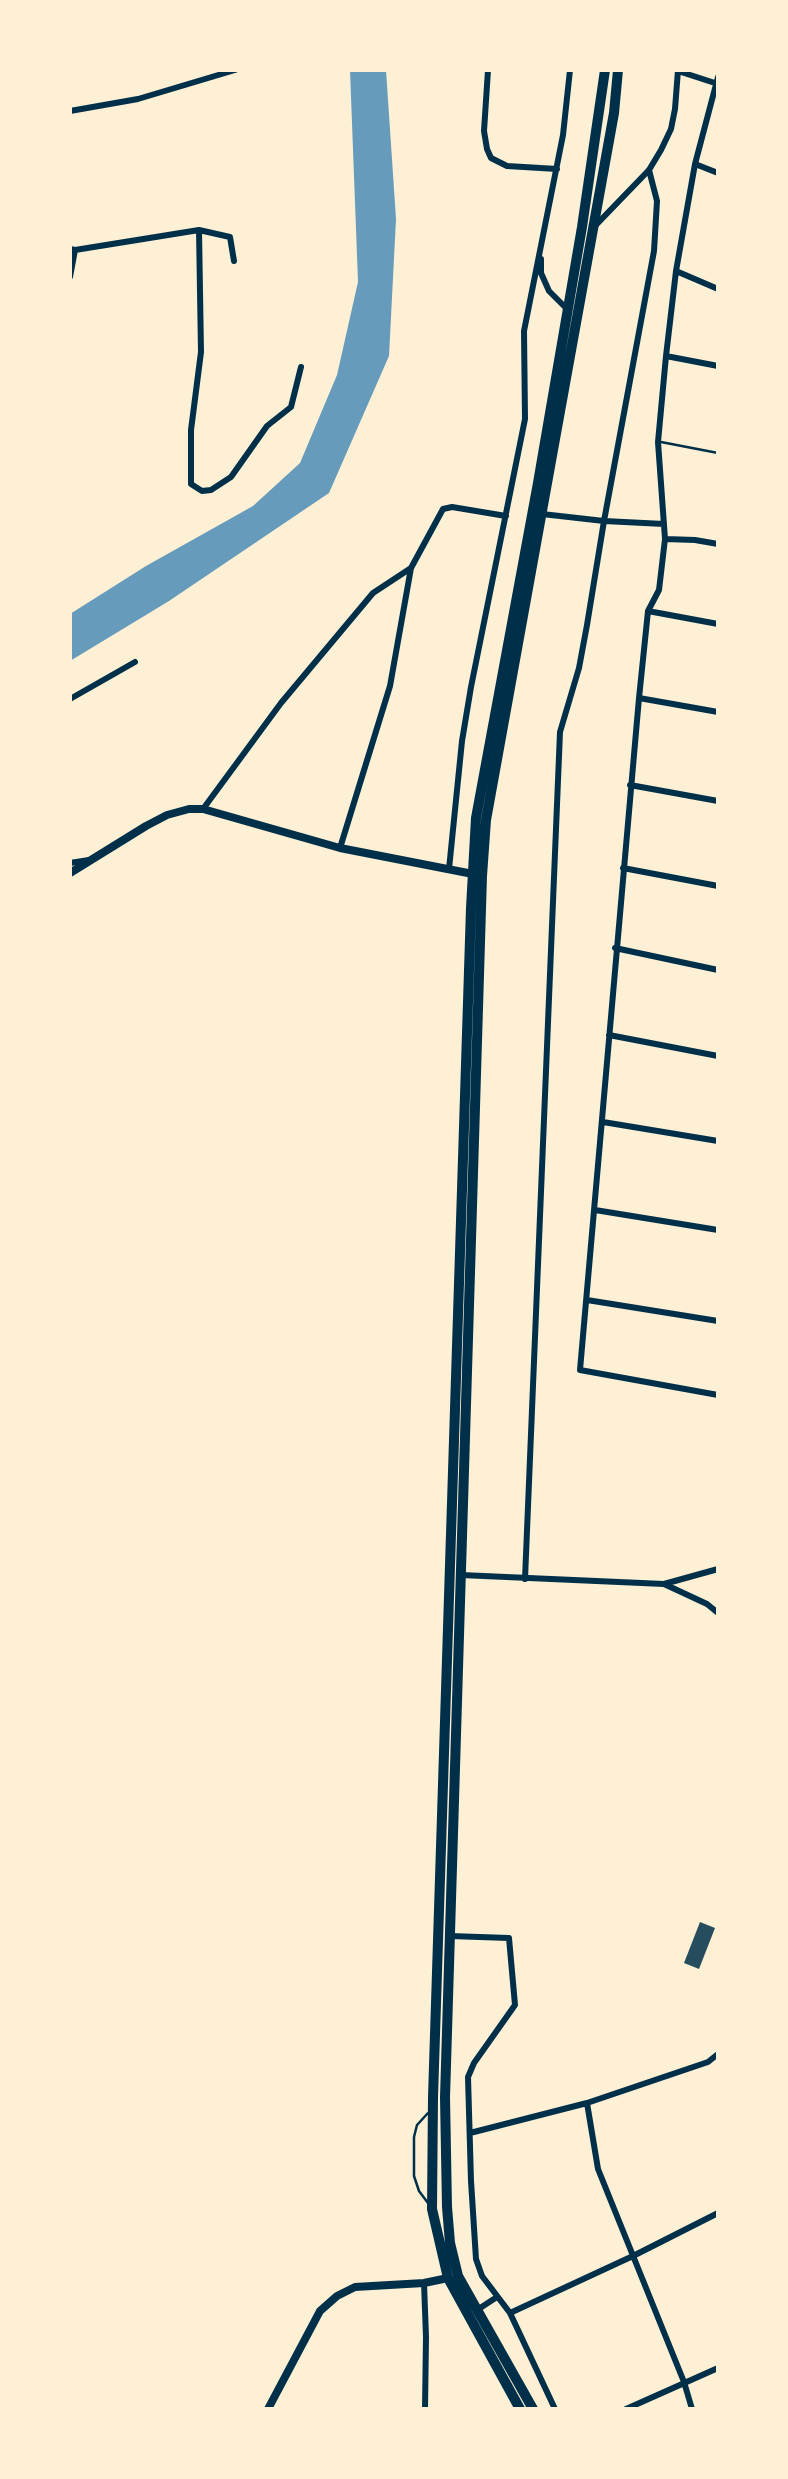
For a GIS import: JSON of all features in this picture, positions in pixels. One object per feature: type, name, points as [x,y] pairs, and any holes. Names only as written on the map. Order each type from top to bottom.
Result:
[{"type":"main road","points":[[520,2409],[448,2278],[432,2209],[472,874],[476,818],[567,309],[605,70]]},
{"type":"main road","points":[[533,2409],[458,2276],[450,2243],[447,2207],[445,2097],[481,908],[486,820],[614,113],[618,70]]},
{"type":"street","points":[[70,111],[138,99],[235,70]]},
{"type":"street","points":[[488,70],[484,131],[491,158],[507,166],[556,169]]},
{"type":"street","points":[[449,869],[462,741],[525,419],[524,331],[564,135],[570,70]]},
{"type":"street","points":[[593,228],[649,170],[671,129],[678,92],[678,71],[717,81],[695,164],[676,271],[666,356],[657,442],[665,539],[659,590],[648,611],[639,698],[580,1370],[718,1395]]},
{"type":"street","points":[[695,164],[718,173]]},
{"type":"street","points":[[525,1578],[560,732],[579,668],[654,251],[657,201],[649,170]]},
{"type":"street","points":[[199,230],[201,352],[191,430],[191,484],[202,491],[211,490],[231,477],[267,426],[291,407],[301,367]]},
{"type":"street","points":[[70,277],[72,250],[199,230],[230,237],[234,261]]},
{"type":"street","points":[[540,246],[541,273],[549,291],[567,309]]},
{"type":"street","points":[[676,271],[718,289]]},
{"type":"street","points":[[666,356],[718,366]]},
{"type":"street","points":[[341,848],[390,686],[411,568],[440,512],[445,508],[506,516]]},
{"type":"street","points":[[542,514],[664,524]]},
{"type":"street","points":[[665,539],[718,544]]},
{"type":"street","points":[[203,809],[281,703],[373,593],[411,568]]},
{"type":"street","points":[[648,611],[718,624]]},
{"type":"street","points":[[70,699],[135,662]]},
{"type":"street","points":[[639,698],[718,712]]},
{"type":"street","points":[[631,785],[718,801]]},
{"type":"street","points":[[70,873],[167,815],[189,809],[203,809],[341,848],[472,874]]},
{"type":"street","points":[[70,863],[91,860]]},
{"type":"street","points":[[623,868],[718,886]]},
{"type":"street","points":[[615,948],[718,970]]},
{"type":"street","points":[[609,1035],[718,1056]]},
{"type":"street","points":[[603,1122],[718,1141]]},
{"type":"street","points":[[595,1210],[718,1230]]},
{"type":"street","points":[[587,1300],[718,1321]]},
{"type":"street","points":[[461,1575],[664,1584],[718,1569]]},
{"type":"street","points":[[664,1584],[707,1604],[718,1614]]},
{"type":"street","points":[[450,1936],[509,1938],[515,2005],[474,2063],[468,2077],[476,2259],[482,2276],[510,2313],[555,2409]]},
{"type":"street","points":[[470,2133],[587,2103],[708,2062],[718,2054]]},
{"type":"street","points":[[587,2103],[598,2169],[684,2382],[692,2409]]},
{"type":"street","points":[[510,2313],[718,2213]]},
{"type":"street","points":[[268,2409],[320,2311],[337,2296],[355,2287],[424,2283],[448,2278]]},
{"type":"street","points":[[424,2283],[425,2409]]},
{"type":"street","points":[[477,2310],[497,2297]]},
{"type":"street","points":[[626,2409],[718,2368]]},
{"type":"lane","points":[[657,442],[718,453]]},
{"type":"lane","points":[[432,2209],[419,2190],[414,2176],[414,2137],[417,2125],[433,2108]]},
{"type":"water","points":[[350,70],[386,70],[396,219],[389,356],[329,493],[169,601],[70,661],[70,614],[146,566],[253,506],[300,463],[337,375],[358,282]]},
{"type":"building","points":[[700,1922],[715,1928],[699,1969],[684,1963]]}]
